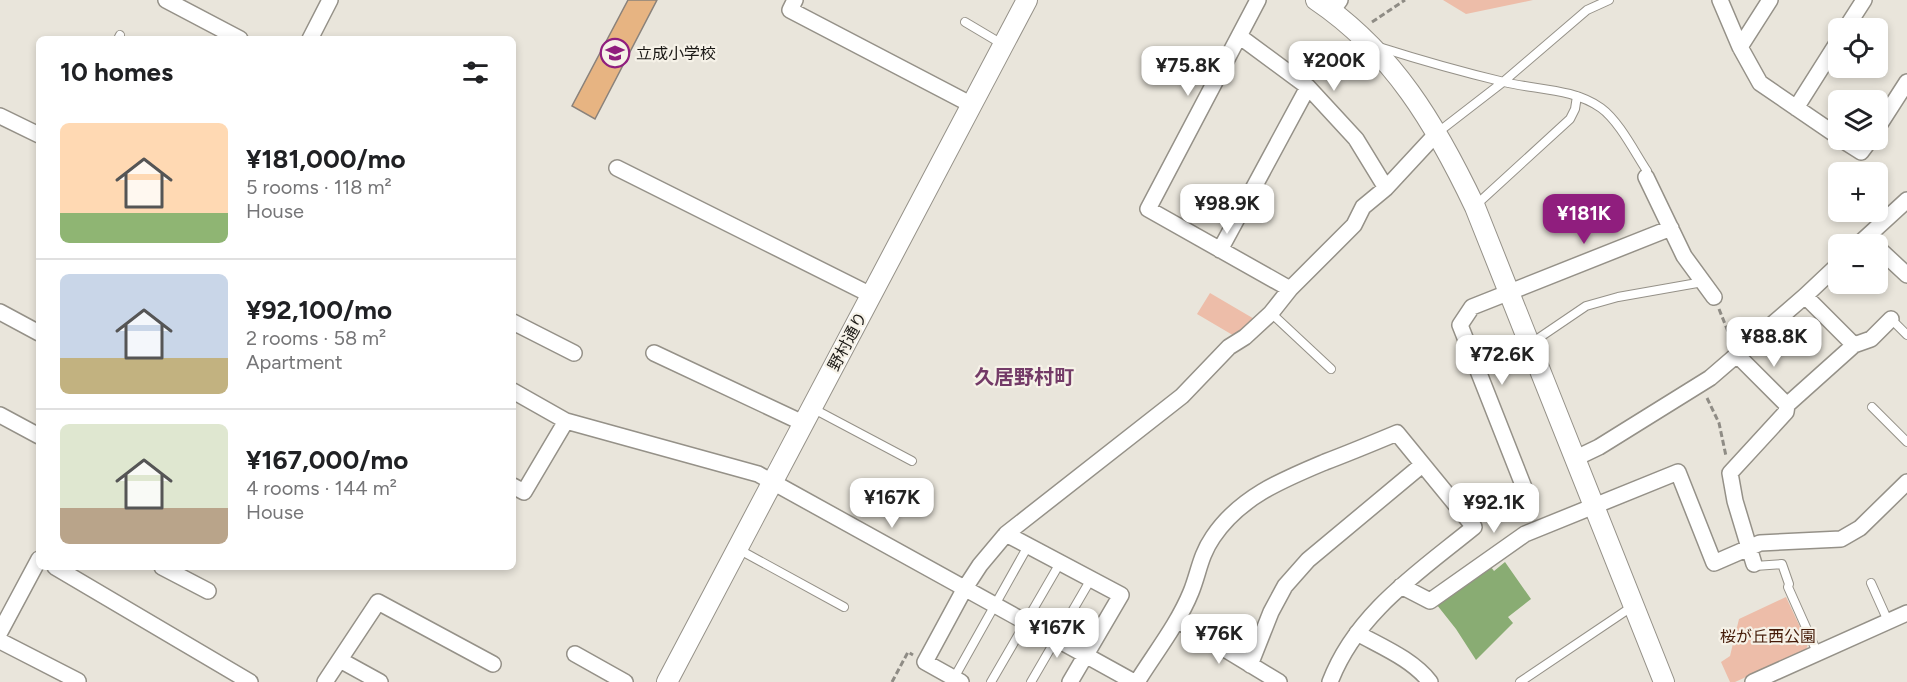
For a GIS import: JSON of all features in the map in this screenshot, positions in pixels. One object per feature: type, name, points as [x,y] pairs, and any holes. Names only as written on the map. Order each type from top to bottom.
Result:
[{"type":"street","points":[[312,36],[330,0]]},
{"type":"street","points":[[795,0],[790,10],[972,105]]},
{"type":"street","name":"野村通り","points":[[668,682],[1027,0]]},
{"type":"street","points":[[1257,0],[1148,209],[1290,289]]},
{"type":"street","points":[[1720,0],[1740,47],[1760,84],[1828,129]]},
{"type":"street","points":[[1740,47],[1770,0]]},
{"type":"street","points":[[1852,18],[1864,0]]},
{"type":"street","points":[[173,2],[235,36]]},
{"type":"street","points":[[1329,4],[1358,41],[1394,71],[1426,114],[1475,207],[1664,682]]},
{"type":"street","points":[[1239,36],[1308,87],[1356,139],[1386,188]]},
{"type":"street","points":[[1796,108],[1828,57]]},
{"type":"street","points":[[1888,116],[1903,99],[1907,82]]},
{"type":"street","points":[[1220,250],[1308,87]]},
{"type":"street","points":[[0,116],[36,134]]},
{"type":"street","points":[[958,680],[925,662],[965,588],[980,565],[1006,534],[1182,396],[1229,346],[1245,337],[1271,313],[1290,289],[1354,225],[1363,207],[1386,188],[1437,133]]},
{"type":"street","points":[[617,168],[871,295]]},
{"type":"street","points":[[1646,177],[1684,256],[1714,297]]},
{"type":"street","points":[[1874,234],[1907,200]]},
{"type":"street","points":[[1525,490],[1460,325],[1472,307],[1671,228]]},
{"type":"street","points":[[1888,257],[1907,275]]},
{"type":"street","points":[[1576,458],[1599,447],[1702,383],[1828,274]]},
{"type":"street","points":[[1805,296],[1854,345]]},
{"type":"street","points":[[0,312],[36,331]]},
{"type":"street","points":[[1754,564],[1735,501],[1730,473],[1786,412],[1787,405],[1854,345],[1870,339],[1891,319]]},
{"type":"street","points":[[516,324],[573,353]]},
{"type":"street","points":[[654,353],[808,416]]},
{"type":"street","points":[[1737,355],[1787,405]]},
{"type":"street","points":[[516,393],[566,421],[758,474],[1136,682],[1177,620],[1191,591],[1196,570],[1206,548],[1225,521],[1253,496],[1279,481],[1397,433],[1474,528],[1389,597],[1357,633],[1337,663],[1330,682]]},
{"type":"street","points":[[0,415],[36,434]]},
{"type":"street","points":[[516,488],[524,492],[566,421]]},
{"type":"street","points":[[1250,665],[1271,612],[1285,586],[1308,560],[1422,465]]},
{"type":"street","points":[[1401,586],[1430,601],[1525,534],[1678,472],[1714,563],[1760,543],[1841,539],[1851,535],[1907,482]]},
{"type":"street","points":[[1006,534],[1121,595],[1070,682]]},
{"type":"street","points":[[0,632],[36,565]]},
{"type":"street","points":[[950,580],[980,565]]},
{"type":"street","points":[[60,570],[250,682]]},
{"type":"street","points":[[168,570],[208,591]]},
{"type":"street","points":[[325,682],[378,602],[493,664]]},
{"type":"street","points":[[1754,682],[1785,675],[1817,652],[1907,612]]},
{"type":"street","points":[[1177,620],[1279,682]]},
{"type":"street","points":[[1357,633],[1401,657],[1430,682]]},
{"type":"street","points":[[0,641],[78,681]]},
{"type":"street","points":[[575,654],[625,682]]},
{"type":"street","points":[[340,660],[380,682]]},
{"type":"lane","points":[[1437,133],[1503,82],[1587,10],[1609,0]]},
{"type":"lane","points":[[965,22],[1004,44]]},
{"type":"lane","points":[[1358,41],[1503,82],[1558,90],[1577,96],[1601,108],[1610,117],[1647,171],[1646,177]]},
{"type":"lane","points":[[1475,207],[1570,119],[1575,109],[1577,96]]},
{"type":"lane","points":[[1529,344],[1586,306],[1618,297],[1703,282]]},
{"type":"lane","points":[[1271,313],[1331,369]]},
{"type":"lane","points":[[1891,319],[1907,335]]},
{"type":"lane","points":[[1872,407],[1907,442]]},
{"type":"lane","points":[[808,416],[912,461]]},
{"type":"lane","points":[[958,680],[995,605],[1028,546]]},
{"type":"lane","points":[[738,549],[844,607]]},
{"type":"lane","points":[[991,682],[1060,562]]},
{"type":"lane","points":[[1754,564],[1755,566],[1782,564],[1788,587],[1817,652]]},
{"type":"lane","points":[[1030,682],[1091,579]]},
{"type":"lane","points":[[1870,583],[1888,621]]},
{"type":"lane","points":[[1520,682],[1634,606]]},
{"type":"path","points":[[1308,87],[1405,0]]},
{"type":"path","points":[[1714,297],[1737,355]]},
{"type":"path","points":[[1702,383],[1719,423],[1730,473]]},
{"type":"path","points":[[892,682],[908,652],[925,662]]},
{"type":"green space","points":[[1443,0],[1533,0],[1466,14]]},
{"type":"green space","points":[[1210,293],[1256,320],[1236,337],[1197,314]]},
{"type":"green space","name":"桜が丘西公園","points":[[1786,597],[1808,644],[1806,650],[1735,682],[1730,682],[1721,662],[1730,656],[1739,619]]},
{"type":"shaded area","points":[[1505,562],[1531,599],[1508,617],[1513,623],[1476,660],[1437,605],[1491,567],[1494,571]]},
{"type":"building","name":"立成小学校","points":[[628,0],[657,0],[595,119],[572,106]]},
{"type":"place","name":"立成小学校","points":[[615,53]]},
{"type":"district","name":"久居野村町","points":[[1024,377]]}]
